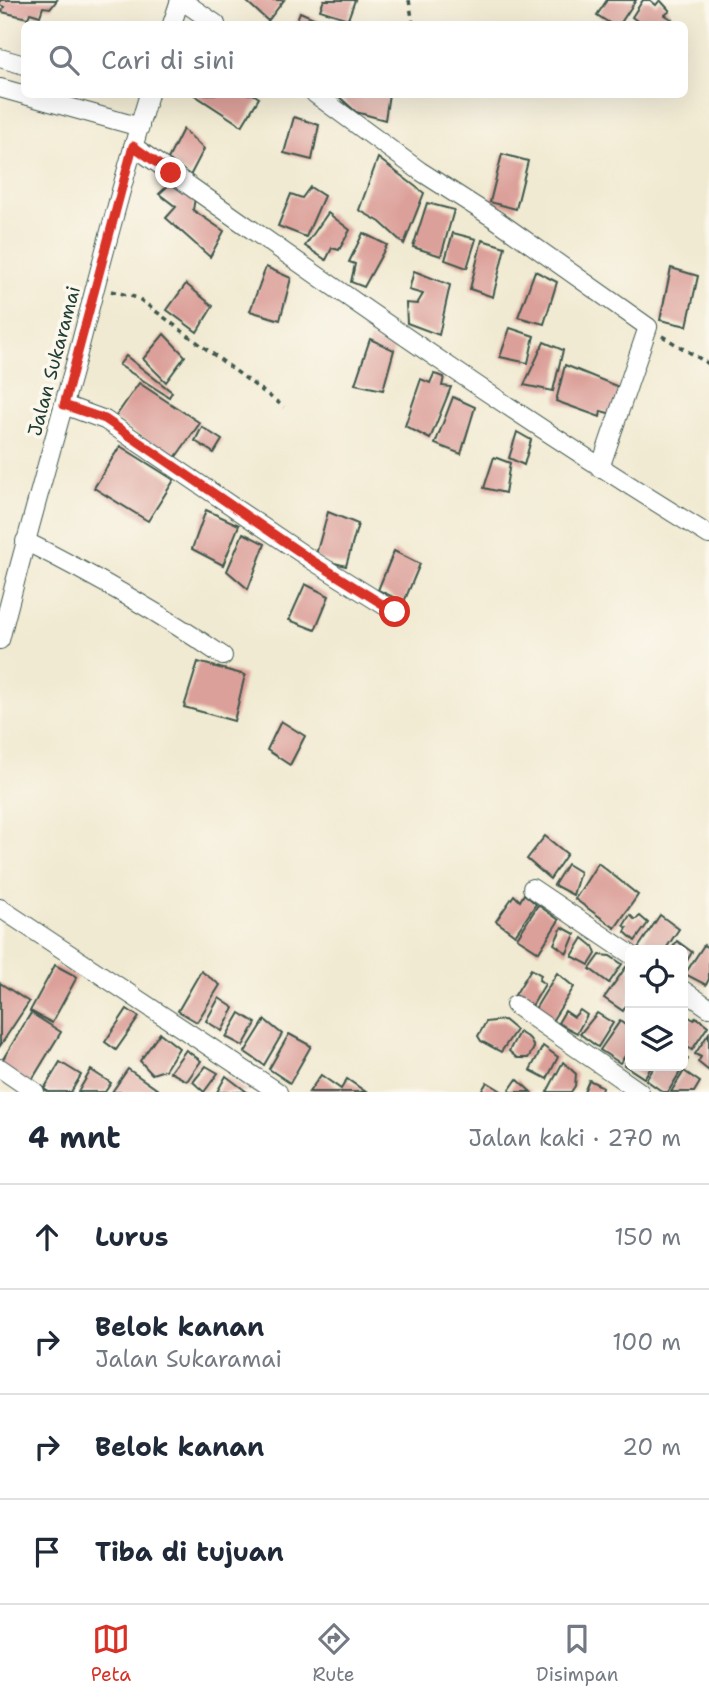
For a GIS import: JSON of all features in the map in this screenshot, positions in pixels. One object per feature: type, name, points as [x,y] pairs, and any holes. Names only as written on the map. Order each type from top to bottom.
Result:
[{"type":"street","points":[[173,21],[181,0],[212,21]]},
{"type":"street","points":[[0,58],[21,64]]},
{"type":"street","points":[[0,88],[21,94]]},
{"type":"street","points":[[36,98],[140,127]]},
{"type":"street","name":"Jalan Sukaramai","points":[[0,640],[140,127],[142,98]]},
{"type":"street","points":[[320,98],[420,171],[498,221],[649,327],[600,468]]},
{"type":"street","points":[[133,146],[395,331],[600,468],[709,534]]},
{"type":"street","points":[[64,405],[105,419],[310,559],[395,612]]},
{"type":"street","points":[[25,541],[175,625],[223,656]]},
{"type":"street","points":[[532,888],[625,951]]},
{"type":"street","points":[[0,908],[278,1092]]},
{"type":"street","points":[[688,993],[709,1008]]},
{"type":"street","points":[[515,1005],[640,1092]]},
{"type":"street","points":[[0,1068],[35,1092]]},
{"type":"path","points":[[409,0],[412,21]]},
{"type":"path","points":[[96,287],[138,298],[284,407]]},
{"type":"path","points":[[649,327],[709,364]]},
{"type":"building","points":[[0,0],[57,0],[51,8],[43,7],[40,16],[30,13],[28,18],[2,12],[4,7],[0,5]]},
{"type":"building","points":[[245,0],[284,0],[268,21]]},
{"type":"building","points":[[324,0],[355,0],[348,19],[320,10]]},
{"type":"building","points":[[607,0],[636,0],[622,21],[606,21],[597,15]]},
{"type":"building","points":[[643,0],[650,0],[656,5],[660,0],[670,11],[665,15],[673,20],[637,21],[632,17]]},
{"type":"building","points":[[300,12],[320,21],[296,21]]},
{"type":"building","points":[[199,98],[259,98],[242,126]]},
{"type":"building","points":[[340,98],[388,98],[385,120],[356,112]]},
{"type":"building","points":[[294,117],[319,125],[312,160],[284,153]]},
{"type":"building","points":[[183,129],[204,149],[190,176],[168,159]]},
{"type":"building","points":[[502,154],[528,161],[516,209],[490,202]]},
{"type":"building","points":[[378,158],[424,193],[404,244],[380,222],[359,210]]},
{"type":"building","points":[[171,183],[195,198],[193,210],[224,231],[210,257],[166,218],[176,207],[159,194]]},
{"type":"building","points":[[310,187],[324,196],[306,237],[278,226],[291,194],[302,198]]},
{"type":"building","points":[[427,203],[454,210],[441,256],[413,247]]},
{"type":"building","points":[[328,213],[350,230],[339,250],[332,248],[326,260],[305,246]]},
{"type":"building","points":[[363,233],[387,245],[364,287],[351,282],[355,264],[349,262]]},
{"type":"building","points":[[453,233],[476,239],[467,268],[445,260]]},
{"type":"building","points":[[482,240],[505,247],[493,297],[470,289]]},
{"type":"building","points":[[266,267],[291,278],[280,320],[250,311]]},
{"type":"building","points":[[671,268],[698,276],[687,326],[660,320]]},
{"type":"building","points":[[414,271],[450,285],[439,335],[407,323],[406,303],[417,304],[423,294],[409,290]]},
{"type":"building","points":[[535,271],[557,282],[544,324],[518,317]]},
{"type":"building","points":[[186,284],[213,306],[197,332],[167,310]]},
{"type":"building","points":[[510,328],[534,336],[528,363],[500,357]]},
{"type":"building","points":[[164,334],[185,356],[166,382],[143,359]]},
{"type":"building","points":[[370,339],[394,350],[383,390],[355,384]]},
{"type":"building","points":[[544,342],[563,350],[553,391],[524,385]]},
{"type":"building","points":[[126,356],[172,392],[169,397],[119,365]]},
{"type":"building","points":[[565,365],[619,387],[612,414],[601,411],[600,417],[556,401]]},
{"type":"building","points":[[434,374],[444,377],[442,386],[451,387],[430,439],[405,426],[421,379],[430,383]]},
{"type":"building","points":[[139,383],[200,423],[175,458],[114,419]]},
{"type":"building","points":[[453,397],[475,407],[461,454],[435,444]]},
{"type":"building","points":[[202,427],[222,440],[214,453],[195,441]]},
{"type":"building","points":[[517,432],[531,440],[524,465],[509,458]]},
{"type":"building","points":[[120,446],[174,480],[148,521],[94,488]]},
{"type":"building","points":[[494,457],[510,463],[505,493],[484,488]]},
{"type":"building","points":[[206,510],[239,525],[223,565],[192,549]]},
{"type":"building","points":[[328,512],[358,524],[346,566],[315,558]]},
{"type":"building","points":[[243,533],[265,544],[248,589],[227,571]]},
{"type":"building","points":[[394,551],[420,564],[404,602],[378,590]]},
{"type":"building","points":[[305,584],[329,596],[315,630],[289,620]]},
{"type":"building","points":[[198,662],[245,675],[234,721],[184,707]]},
{"type":"building","points":[[281,721],[305,736],[290,765],[267,750]]},
{"type":"building","points":[[545,836],[567,854],[550,879],[527,859]]},
{"type":"building","points":[[598,863],[638,895],[615,928],[575,899]]},
{"type":"building","points":[[567,864],[580,872],[573,895],[554,885]]},
{"type":"building","points":[[524,894],[536,904],[515,935],[496,921],[514,895],[520,901]]},
{"type":"building","points":[[538,905],[559,920],[539,952],[517,938]]},
{"type":"building","points":[[630,915],[635,920],[640,916],[648,923],[635,941],[625,932],[627,928],[624,925]]},
{"type":"building","points":[[660,915],[679,929],[668,945],[640,945]]},
{"type":"building","points":[[562,927],[575,934],[567,953],[554,944]]},
{"type":"building","points":[[583,938],[593,946],[596,954],[589,965],[572,956]]},
{"type":"building","points":[[704,945],[709,949],[709,979],[706,985],[688,976],[688,969]]},
{"type":"building","points":[[600,955],[610,956],[622,964],[609,983],[590,969]]},
{"type":"building","points":[[55,965],[77,977],[52,1023],[30,1011]]},
{"type":"building","points":[[625,968],[623,1011],[604,998]]},
{"type":"building","points":[[531,969],[541,975],[539,980],[545,984],[532,1006],[515,995]]},
{"type":"building","points":[[201,971],[220,985],[197,1022],[178,1011]]},
{"type":"building","points":[[557,973],[574,987],[552,1021],[535,1009]]},
{"type":"building","points":[[0,983],[29,1002],[0,1046]]},
{"type":"building","points":[[219,998],[234,1008],[222,1031],[206,1021]]},
{"type":"building","points":[[127,1009],[139,1017],[116,1050],[105,1042]]},
{"type":"building","points":[[580,1010],[587,1015],[577,1033],[558,1023],[565,1011],[574,1017]]},
{"type":"building","points":[[31,1013],[61,1032],[30,1083],[0,1064]]},
{"type":"building","points":[[240,1013],[256,1023],[243,1046],[226,1037]]},
{"type":"building","points":[[597,1013],[613,1023],[598,1047],[580,1034]]},
{"type":"building","points":[[696,1017],[708,1026],[692,1050],[688,1047],[688,1018],[694,1020]]},
{"type":"building","points":[[265,1020],[282,1034],[264,1065],[245,1052]]},
{"type":"building","points":[[504,1020],[516,1030],[501,1052],[481,1041],[478,1036],[486,1022]]},
{"type":"building","points":[[620,1021],[625,1025],[625,1056],[620,1063],[600,1050]]},
{"type":"building","points":[[519,1032],[530,1039],[534,1048],[528,1058],[517,1058],[509,1051]]},
{"type":"building","points":[[160,1033],[179,1048],[165,1070],[152,1074],[140,1061]]},
{"type":"building","points":[[709,1033],[709,1071],[698,1062],[701,1057],[695,1054]]},
{"type":"building","points":[[289,1034],[311,1046],[290,1083],[269,1069]]},
{"type":"building","points":[[543,1046],[558,1057],[547,1079],[530,1070]]},
{"type":"building","points":[[186,1050],[201,1061],[187,1081],[170,1072]]},
{"type":"building","points":[[60,1062],[81,1075],[71,1092],[49,1092],[44,1089]]},
{"type":"building","points":[[563,1062],[576,1074],[575,1086],[571,1092],[547,1092]]},
{"type":"building","points":[[206,1066],[218,1073],[204,1092],[193,1082]]},
{"type":"building","points":[[128,1069],[158,1090],[112,1092]]},
{"type":"building","points":[[91,1070],[111,1083],[105,1092],[78,1092]]},
{"type":"building","points":[[633,1071],[649,1071],[644,1078]]},
{"type":"building","points":[[652,1071],[681,1071],[668,1092],[663,1092],[646,1080]]},
{"type":"building","points":[[684,1071],[700,1082],[694,1092],[671,1092]]},
{"type":"building","points":[[321,1075],[341,1089],[347,1079],[366,1092],[309,1092]]},
{"type":"building","points":[[226,1076],[247,1092],[217,1092]]},
{"type":"building","points":[[517,1079],[531,1092],[508,1092]]},
{"type":"building","points":[[589,1080],[603,1087],[600,1092],[584,1092]]},
{"type":"building","points":[[487,1082],[503,1092],[481,1092]]},
{"type":"route","points":[[171,173],[133,146],[64,405],[105,419],[310,559],[395,612]]}]
